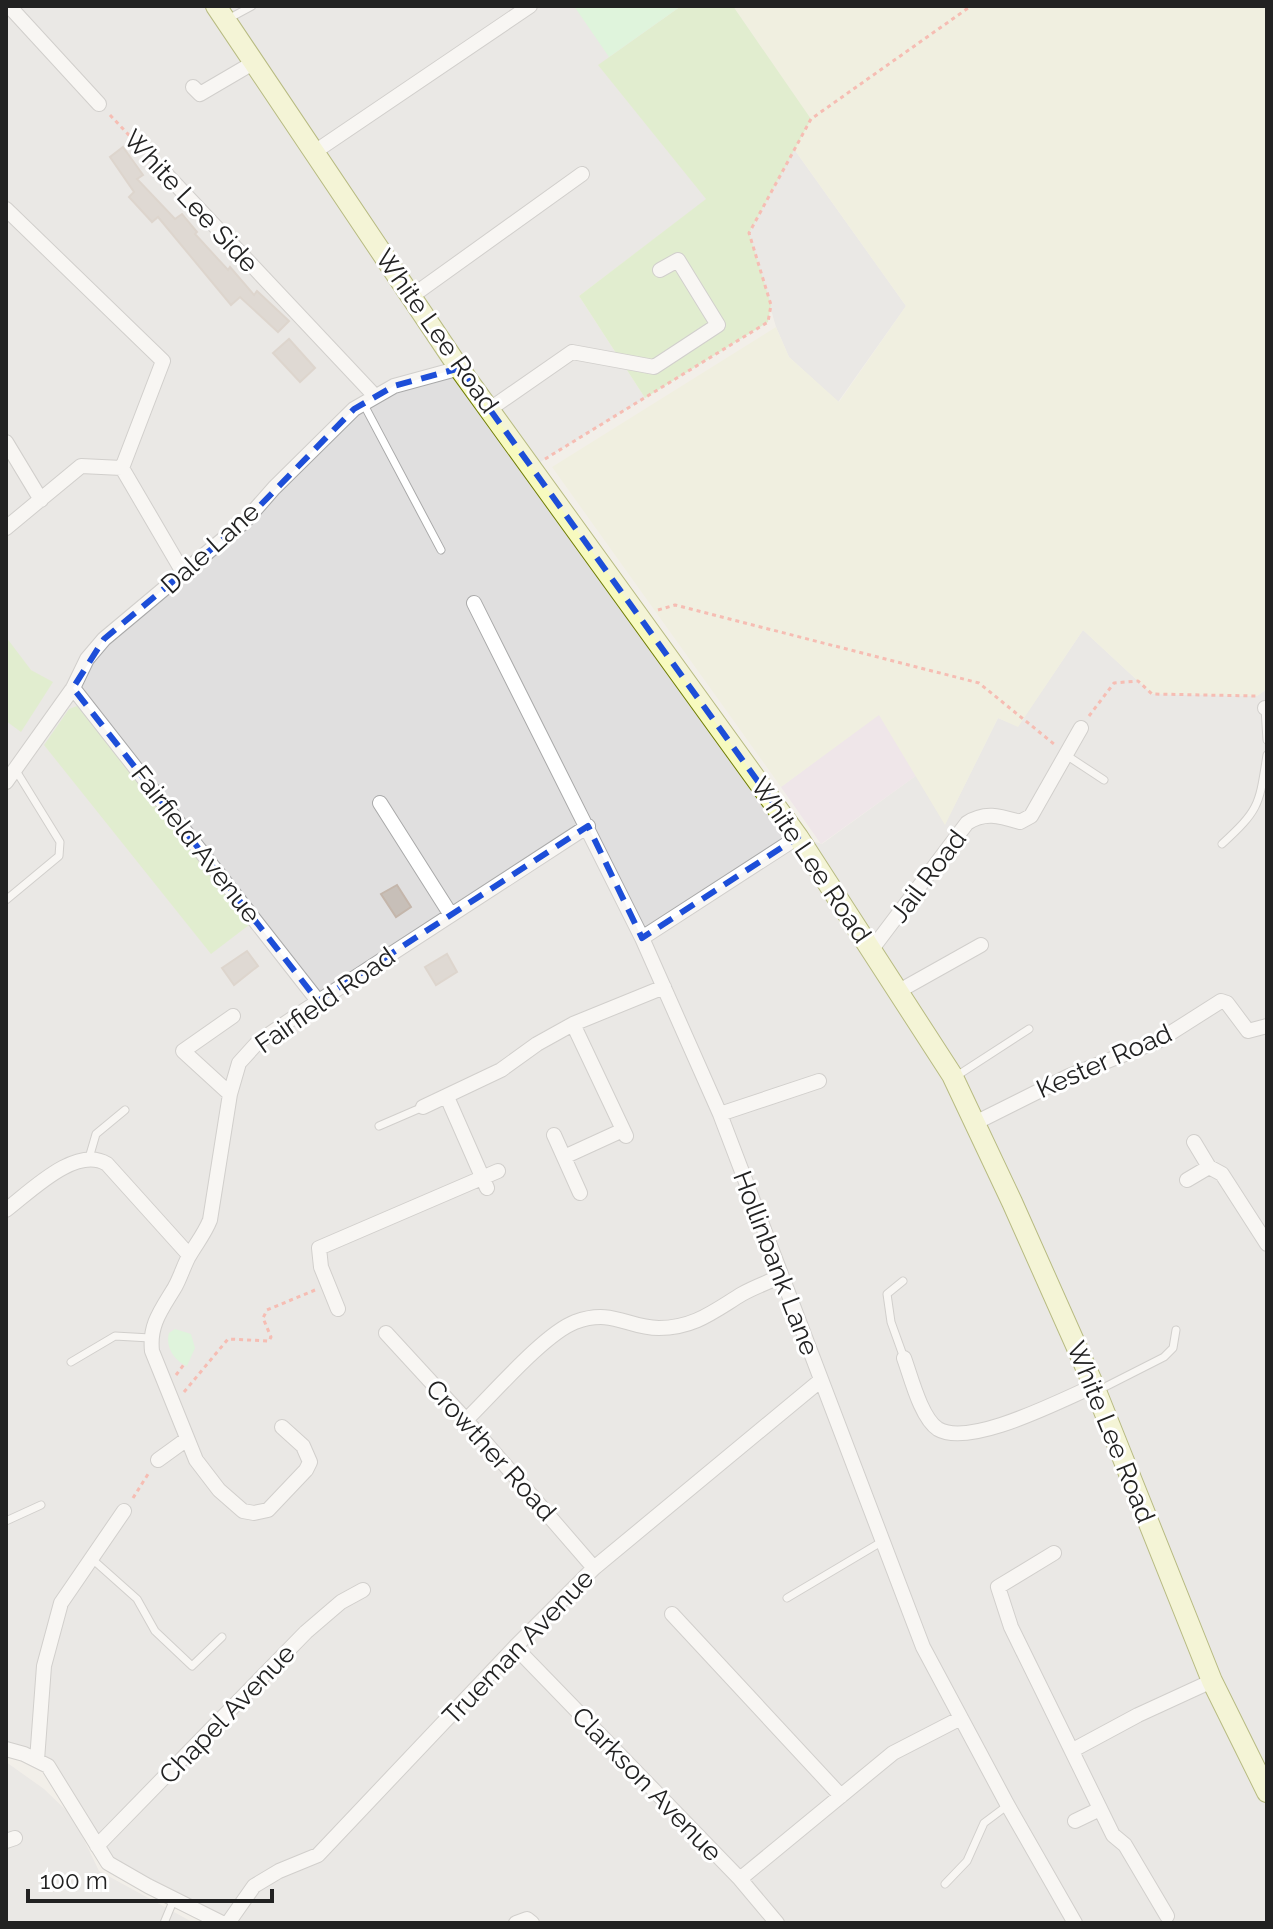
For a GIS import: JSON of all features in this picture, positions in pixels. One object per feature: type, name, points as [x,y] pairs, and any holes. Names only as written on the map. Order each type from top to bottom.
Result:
[{"type":"main road","name":"White Lee Road","points":[[221,13],[460,368],[798,837],[953,1078],[1096,1389],[1212,1681],[1267,1792]]},
{"type":"street","points":[[9,6],[99,104]]},
{"type":"street","points":[[313,153],[530,6]]},
{"type":"street","points":[[193,87],[200,94],[253,63]]},
{"type":"street","name":"White Lee Side","points":[[166,174],[368,399]]},
{"type":"street","points":[[412,296],[582,174]]},
{"type":"street","points":[[6,209],[163,361],[122,468]]},
{"type":"street","points":[[490,409],[572,352],[654,367],[718,325],[678,260],[660,270]]},
{"type":"street","name":"Dale Lane","points":[[11,776],[73,688],[87,659],[104,639],[245,521],[274,488],[368,399],[394,386],[460,368]]},
{"type":"street","points":[[6,442],[41,500]]},
{"type":"street","points":[[6,528],[81,466],[122,468]]},
{"type":"street","points":[[122,468],[184,574]]},
{"type":"street","name":"Hollinbank Lane","points":[[474,603],[642,938],[720,1114],[923,1647],[1075,1923]]},
{"type":"street","name":"Fairfield Avenue","points":[[73,688],[318,1001]]},
{"type":"street","name":"Jail Road","points":[[872,949],[967,823],[984,815],[1024,821],[1031,816],[1064,753],[1081,728]]},
{"type":"street","points":[[380,803],[451,915]]},
{"type":"street","name":"Fairfield Road","points":[[150,1338],[160,1308],[176,1286],[189,1255],[204,1236],[210,1220],[230,1094],[239,1063],[258,1042],[318,1001],[588,826]]},
{"type":"street","points":[[642,938],[798,837]]},
{"type":"street","points":[[899,991],[981,945]]},
{"type":"street","points":[[423,1107],[501,1070],[537,1044],[573,1024],[664,987]]},
{"type":"street","name":"Kester Road","points":[[975,1123],[1069,1076],[1158,1041],[1221,1001],[1227,1003],[1248,1031],[1267,1026]]},
{"type":"street","points":[[230,1094],[183,1051],[233,1016]]},
{"type":"street","points":[[564,1157],[625,1133],[573,1024]]},
{"type":"street","points":[[720,1114],[819,1081]]},
{"type":"street","points":[[447,1097],[485,1183]]},
{"type":"street","points":[[554,1135],[580,1193]]},
{"type":"street","points":[[1194,1142],[1209,1167],[1222,1174],[1267,1244]]},
{"type":"street","points":[[6,1210],[76,1160],[99,1159],[107,1164],[189,1255]]},
{"type":"street","points":[[1187,1180],[1209,1167]]},
{"type":"street","points":[[338,1309],[321,1267],[319,1248],[485,1183],[498,1171]]},
{"type":"street","points":[[466,1420],[550,1337],[574,1322],[599,1316],[657,1328],[687,1325],[718,1312],[743,1293],[781,1276]]},
{"type":"street","name":"Crowther Road","points":[[386,1333],[594,1568]]},
{"type":"street","points":[[150,1338],[155,1363],[196,1460],[219,1490],[243,1511],[254,1513],[268,1510],[301,1476],[310,1462],[303,1446],[282,1427]]},
{"type":"street","points":[[904,1358],[925,1415],[937,1429],[957,1436],[984,1432],[1096,1389]]},
{"type":"street","name":"Trueman Avenue","points":[[225,1923],[254,1886],[279,1871],[318,1855],[594,1568],[821,1380]]},
{"type":"street","points":[[158,1460],[187,1439]]},
{"type":"street","points":[[124,1511],[61,1603],[44,1666],[42,1763],[108,1863],[225,1923]]},
{"type":"street","points":[[1054,1553],[998,1587],[1011,1627],[1113,1835],[1125,1845],[1167,1916]]},
{"type":"street","name":"Chapel Avenue","points":[[97,1846],[327,1612],[363,1590]]},
{"type":"street","points":[[672,1614],[841,1796]]},
{"type":"street","name":"Clarkson Avenue","points":[[515,1647],[740,1879],[777,1923]]},
{"type":"street","points":[[1073,1750],[1138,1715],[1212,1681]]},
{"type":"street","points":[[740,1879],[893,1753],[961,1718]]},
{"type":"street","points":[[6,1749],[42,1763]]},
{"type":"street","points":[[1075,1821],[1100,1809]]},
{"type":"street","points":[[516,1923],[527,1919],[532,1923]]},
{"type":"lane","points":[[221,13],[252,6]]},
{"type":"lane","points":[[368,399],[441,550]]},
{"type":"lane","points":[[1266,708],[1267,740]]},
{"type":"lane","points":[[1064,753],[1104,780]]},
{"type":"lane","points":[[1222,844],[1258,805],[1267,755]]},
{"type":"lane","points":[[6,900],[59,856],[60,842],[11,776]]},
{"type":"lane","points":[[953,1078],[1029,1029]]},
{"type":"lane","points":[[379,1126],[423,1107]]},
{"type":"lane","points":[[89,1158],[96,1134],[125,1110]]},
{"type":"lane","points":[[903,1281],[887,1294],[891,1322],[904,1358]]},
{"type":"lane","points":[[1096,1389],[1164,1357],[1173,1348],[1176,1330]]},
{"type":"lane","points":[[71,1362],[115,1336],[150,1338]]},
{"type":"lane","points":[[6,1521],[41,1505]]},
{"type":"lane","points":[[787,1598],[883,1541]]},
{"type":"lane","points":[[91,1558],[137,1599],[155,1631],[192,1666],[222,1637]]},
{"type":"lane","points":[[945,1884],[967,1861],[984,1823],[1008,1805]]},
{"type":"lane","points":[[164,1923],[174,1899]]},
{"type":"path","points":[[532,467],[768,322],[771,305],[749,233],[811,119],[971,6]]},
{"type":"path","name":"White Lee Side","points":[[99,104],[166,174]]},
{"type":"path","points":[[639,615],[675,605],[979,683],[1064,753]]},
{"type":"path","points":[[1081,728],[1114,683],[1138,681],[1152,694],[1257,696],[1266,708]]},
{"type":"path","points":[[171,1401],[183,1394],[228,1339],[269,1341],[271,1337],[263,1318],[267,1310],[327,1284]]},
{"type":"path","points":[[124,1511],[158,1460]]},
{"type":"highlighted area","points":[[460,368],[798,837],[642,938],[588,826],[318,1001],[73,688],[104,639],[245,521],[354,409],[394,386]]},
{"type":"shaded area","points":[[6,6],[681,6],[599,65],[707,199],[579,296],[645,398],[532,467],[798,837],[822,844],[917,775],[945,824],[998,718],[1018,726],[1083,630],[1152,694],[1257,696],[1267,689],[1267,1923],[540,1923],[522,1913],[511,1923],[222,1923],[108,1863],[48,1766],[6,1749]]},
{"type":"shaded area","points":[[794,149],[906,306],[838,402],[789,357],[776,327],[749,233]]},
{"type":"shaded area","points":[[879,714],[917,775],[821,844],[781,787]]},
{"type":"shaded area","points":[[6,1762],[44,1789],[73,1817],[99,1871],[194,1923],[6,1923]]},
{"type":"green space","points":[[574,6],[681,6],[609,57]]},
{"type":"green space","points":[[681,6],[733,6],[811,119],[749,233],[771,305],[768,322],[645,398],[579,296],[706,199],[598,65]]},
{"type":"green space","points":[[733,6],[1267,6],[1267,689],[1257,696],[1152,694],[1083,630],[1018,727],[998,718],[945,825],[879,715],[781,787],[552,467],[776,327],[789,357],[839,402],[906,306],[794,149],[810,118]]},
{"type":"green space","points":[[6,637],[31,670],[53,682],[21,732],[6,721]]},
{"type":"green space","points":[[77,706],[86,711],[249,925],[211,954],[44,745],[69,709]]},
{"type":"green space","points":[[175,1329],[191,1334],[195,1348],[187,1366],[178,1361],[170,1348],[169,1333]]},
{"type":"building","points":[[123,147],[143,175],[137,179],[175,219],[182,214],[197,232],[195,234],[228,270],[230,267],[254,295],[257,291],[289,321],[278,332],[240,297],[231,305],[158,217],[152,222],[129,197],[134,192],[110,157]]},
{"type":"building","points":[[289,339],[315,368],[300,382],[273,353]]},
{"type":"building","points":[[397,885],[411,907],[396,917],[381,894]]},
{"type":"building","points":[[247,951],[258,966],[234,985],[222,968]]},
{"type":"building","points":[[447,954],[457,972],[436,985],[425,967]]}]
